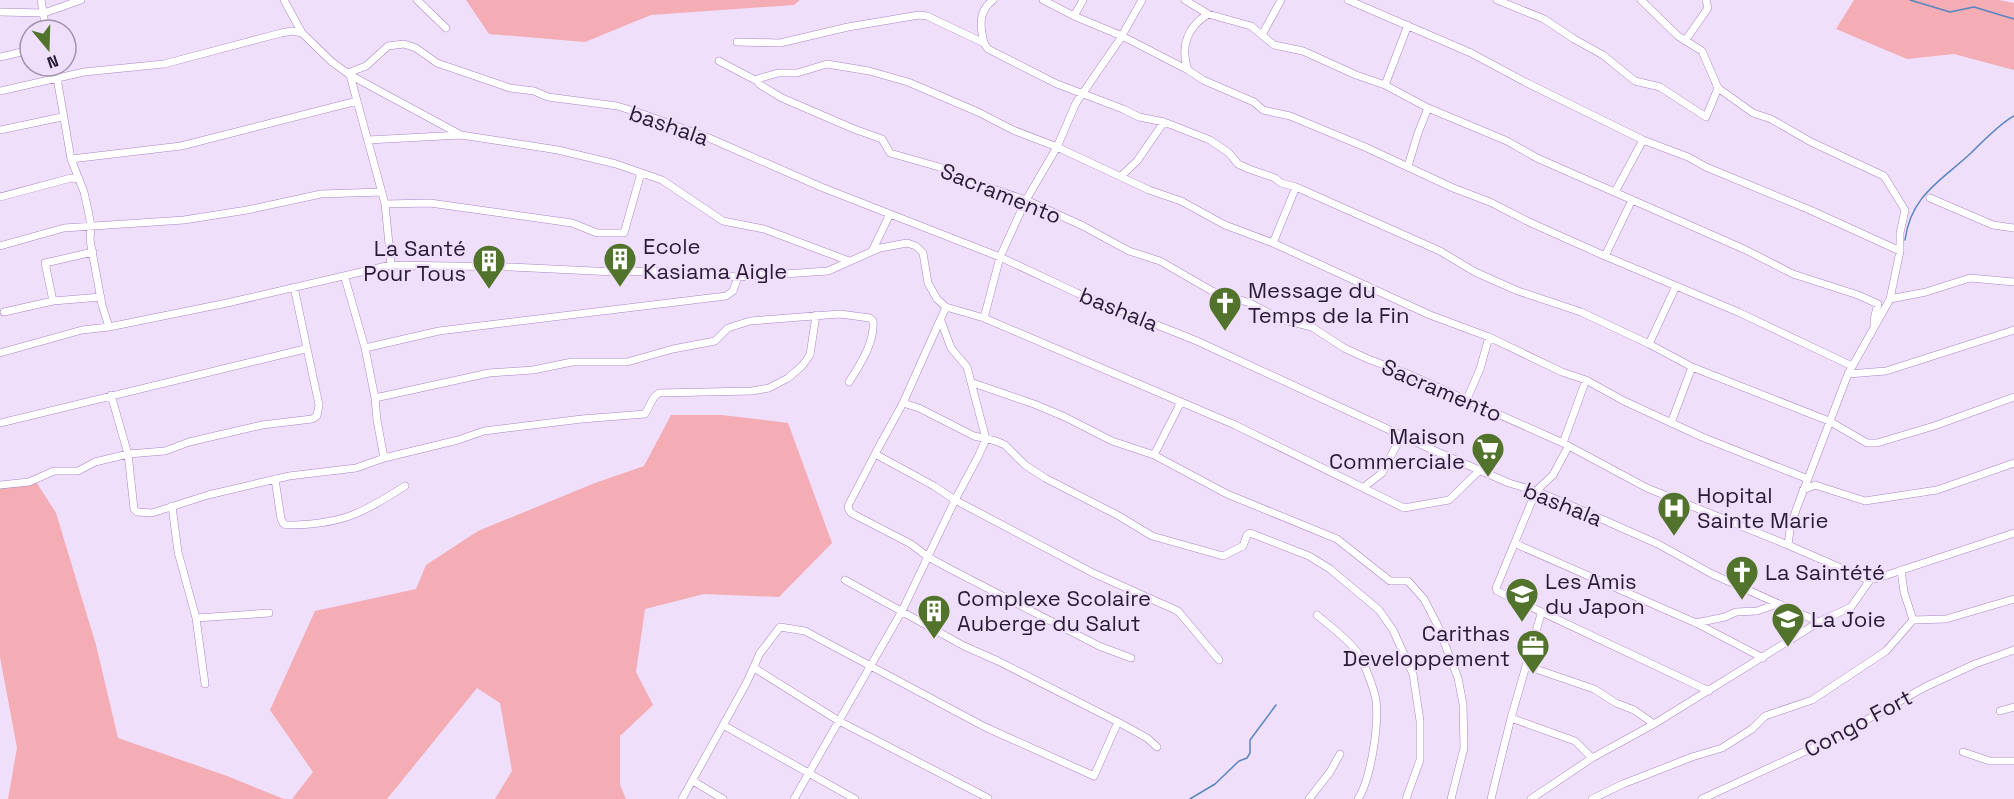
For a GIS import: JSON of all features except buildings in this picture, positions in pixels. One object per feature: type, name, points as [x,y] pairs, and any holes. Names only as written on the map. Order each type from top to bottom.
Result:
[{"type":"street","points":[[40,0],[45,18]]},
{"type":"street","points":[[0,12],[44,13],[81,0]]},
{"type":"street","points":[[284,0],[302,33],[332,62],[349,74],[461,135]]},
{"type":"street","points":[[417,0],[446,28]]},
{"type":"street","points":[[993,0],[983,11],[981,30],[984,43],[988,49],[1044,79],[1139,117],[1164,122],[1218,144],[1238,164],[1296,187],[1440,251],[1475,272],[1538,298],[1581,312],[1692,367],[1829,421],[1872,444],[1934,426],[2014,397]]},
{"type":"street","points":[[1043,0],[1122,36],[1203,80],[1254,102],[1263,110],[1290,116],[1408,166],[1852,366]]},
{"type":"street","points":[[1074,16],[1083,0]]},
{"type":"street","points":[[984,318],[1000,257],[1026,200],[1057,147],[1068,118],[1122,36],[1142,0]]},
{"type":"street","points":[[1185,0],[1208,14],[1251,26],[1274,45],[1303,51],[1356,75],[1385,85],[1428,108],[1507,141],[1537,158],[1746,250],[1793,274],[1858,295],[1878,304],[1874,326]]},
{"type":"street","points":[[1262,36],[1281,0]]},
{"type":"street","points":[[1348,0],[1471,53],[1643,140],[1688,157],[1900,251]]},
{"type":"street","points":[[1497,0],[1544,19],[1603,55],[1635,81],[1660,87],[1706,117],[1718,88]]},
{"type":"street","points":[[1641,0],[1685,41],[1702,51],[1718,88],[1753,113],[1771,119],[1810,142],[1884,176],[1905,210],[1900,233],[1900,251],[1890,299],[1848,374],[1803,490],[1790,530],[1788,545]]},
{"type":"street","points":[[1685,41],[1708,8],[1706,0]]},
{"type":"street","points":[[1188,70],[1184,58],[1186,40],[1197,21],[1208,14]]},
{"type":"street","points":[[737,42],[780,43],[848,27],[919,15],[927,16],[984,43]]},
{"type":"street","points":[[1385,85],[1408,25]]},
{"type":"street","points":[[78,73],[164,64],[281,33],[292,31],[302,33]]},
{"type":"street","name":"bashala","points":[[349,74],[362,69],[388,46],[404,44],[416,48],[431,60],[447,67],[510,88],[534,91],[548,97],[617,106],[710,138],[821,187],[1000,257],[1077,293],[1197,341],[1509,483],[1536,491],[1658,544],[1712,574],[1819,622]]},
{"type":"street","points":[[0,57],[18,53]]},
{"type":"street","name":"Sacramento","points":[[719,61],[786,99],[882,139],[888,151],[895,155],[939,167],[1026,200],[1083,226],[1129,251],[1160,261],[1213,292],[1250,303],[1280,320],[1312,327],[1352,352],[1467,399],[1565,445],[1647,488],[1870,580]]},
{"type":"street","points":[[757,81],[760,77],[778,73],[797,73],[827,64],[869,71],[917,86],[1149,190],[1181,201],[1225,225],[1273,243],[1430,315],[1489,337],[1562,372],[1586,380],[1671,423],[1808,479]]},
{"type":"street","points":[[349,74],[385,204],[391,265]]},
{"type":"street","points":[[0,91],[58,78],[62,117],[71,159],[79,179],[91,226],[90,240],[109,327]]},
{"type":"street","points":[[71,159],[181,146],[357,101]]},
{"type":"street","points":[[1408,166],[1428,108]]},
{"type":"street","points":[[0,130],[62,117]]},
{"type":"street","points":[[1121,176],[1137,161],[1164,122]]},
{"type":"street","points":[[368,141],[461,135],[558,150],[616,164],[662,180],[723,221],[764,229],[849,261]]},
{"type":"street","points":[[1615,192],[1643,140]]},
{"type":"street","points":[[385,204],[430,203],[572,223],[597,233],[624,233],[642,173]]},
{"type":"street","points":[[0,197],[71,178],[79,179]]},
{"type":"street","points":[[1273,243],[1296,187]]},
{"type":"street","points":[[0,246],[64,228],[184,220],[247,210],[321,194],[382,192]]},
{"type":"street","points":[[1930,198],[1993,225],[2014,228]]},
{"type":"street","points":[[1605,256],[1632,200]]},
{"type":"street","points":[[872,251],[890,214]]},
{"type":"street","points":[[0,353],[82,330],[109,327],[345,278],[391,265],[615,272],[657,271],[738,277],[828,271],[872,251],[907,243],[916,246],[924,256],[924,270],[928,283],[946,307],[984,318],[1281,445],[1407,509],[1449,500],[1480,470]]},
{"type":"street","points":[[53,301],[45,263],[93,252]]},
{"type":"street","points":[[365,348],[439,332],[726,296],[733,291],[738,277]]},
{"type":"street","points":[[345,278],[365,348],[384,458]]},
{"type":"street","points":[[1890,299],[1926,292],[1970,278],[2014,282]]},
{"type":"street","points":[[1649,344],[1676,286]]},
{"type":"street","points":[[0,485],[29,482],[54,471],[78,471],[95,462],[128,454],[165,451],[189,442],[262,425],[312,419],[316,416],[319,405],[305,349],[294,287]]},
{"type":"street","points":[[4,312],[53,301],[101,297]]},
{"type":"street","points":[[946,307],[903,403],[849,504],[849,511],[911,544],[928,557],[1100,646],[1131,658]]},
{"type":"street","points":[[375,398],[489,374],[533,370],[572,362],[620,363],[715,341],[728,328],[745,321],[840,314],[870,318],[873,321],[864,357],[849,382]]},
{"type":"street","points":[[111,395],[128,454],[134,509],[137,512],[152,513],[208,495],[275,479],[356,468],[384,458],[458,440],[484,431],[645,414],[658,393],[752,391],[769,388],[788,378],[810,355],[816,315]]},
{"type":"street","points":[[794,799],[902,611],[986,438],[973,383],[966,365],[950,346],[940,321]]},
{"type":"street","points":[[1848,374],[1886,372],[2014,330]]},
{"type":"street","points":[[1467,399],[1480,369],[1489,337]]},
{"type":"street","points":[[0,423],[305,349]]},
{"type":"street","points":[[1671,423],[1692,367]]},
{"type":"street","points":[[1586,380],[1553,475],[1536,491],[1496,588],[1497,591],[1541,614],[1709,691]]},
{"type":"street","points":[[973,383],[1034,404],[1113,441],[1154,455],[1227,494],[1337,539],[1390,581],[1408,581],[1424,599],[1437,624],[1454,668],[1463,704],[1464,748],[1451,799]]},
{"type":"street","points":[[1154,455],[1181,402]]},
{"type":"street","points":[[903,403],[919,408],[974,436],[1005,445],[1025,465],[1045,478],[1119,516],[1152,536],[1223,556],[1243,546],[1250,534],[1309,556],[1349,583],[1378,610],[1390,625],[1413,674],[1420,721],[1421,751],[1406,799]]},
{"type":"street","points":[[1364,487],[1382,473],[1402,435]]},
{"type":"street","points":[[875,454],[955,500],[1093,573],[1178,611],[1219,660]]},
{"type":"street","points":[[1803,490],[1813,485],[1865,501],[1937,490],[2014,463]]},
{"type":"street","points":[[275,479],[281,519],[286,525],[317,525],[360,513],[405,486]]},
{"type":"street","points":[[172,506],[178,552],[196,618],[205,684]]},
{"type":"street","points":[[1531,799],[1592,758],[1654,724],[1819,622],[1852,606],[1870,580],[2014,532]]},
{"type":"street","points":[[1516,544],[1696,623],[1763,658]]},
{"type":"street","points":[[1901,570],[1904,592],[1913,620]]},
{"type":"street","points":[[845,580],[964,646],[1118,722],[1147,738],[1156,747]]},
{"type":"street","points":[[1592,799],[1623,783],[1722,748],[1752,729],[1765,716],[1812,700],[1886,651],[1913,620],[1946,619],[2014,599]]},
{"type":"street","points":[[1696,623],[1725,617],[1735,612],[1757,611],[1777,604]]},
{"type":"street","points":[[196,618],[269,613]]},
{"type":"street","points":[[1491,799],[1511,718],[1541,614]]},
{"type":"street","points":[[1317,615],[1343,636],[1359,654],[1376,702],[1375,742],[1367,782],[1358,799]]},
{"type":"street","points":[[682,799],[770,638],[780,627],[805,632],[985,727],[1094,776],[1118,722]]},
{"type":"street","name":"Congo Fort","points":[[1702,799],[1834,738],[1925,687],[1975,664],[2014,650]]},
{"type":"street","points":[[1527,666],[1594,689],[1616,703],[1634,710],[1654,724]]},
{"type":"street","points":[[754,668],[839,721],[988,798]]},
{"type":"street","points":[[2000,711],[2014,706]]},
{"type":"street","points":[[1511,718],[1575,741],[1592,758]]},
{"type":"street","points":[[723,726],[855,799]]},
{"type":"street","points":[[1964,752],[1990,761],[2014,761]]},
{"type":"street","points":[[1310,799],[1340,754]]},
{"type":"street","points":[[693,781],[723,799]]},
{"type":"shaded area","points":[[466,0],[800,0],[794,5],[651,15],[585,42],[489,34]]},
{"type":"shaded area","points":[[1854,0],[1999,0],[2014,3],[2014,70],[1954,54],[1907,59],[1836,29]]},
{"type":"shaded area","points":[[671,415],[722,415],[788,423],[832,543],[779,597],[704,594],[645,609],[636,672],[653,705],[620,736],[620,785],[626,799],[495,799],[512,771],[500,703],[477,688],[387,799],[292,799],[313,772],[270,710],[315,611],[416,589],[426,565],[478,531],[595,483],[644,466]]},
{"type":"shaded area","points":[[33,477],[56,513],[96,645],[118,738],[227,776],[284,799],[8,799],[17,748],[0,657],[0,483],[23,482]]},
{"type":"waterway","points":[[1910,0],[1950,12],[1974,7],[2014,19]]},
{"type":"waterway","points":[[1905,240],[1908,224],[1914,211],[1929,190],[2014,116]]},
{"type":"waterway","points":[[1190,799],[1215,784],[1239,761],[1247,758],[1250,753],[1250,740],[1276,705]]},
{"type":"place","name":"Ecole Kasiama Aigle","points":[[620,288]]},
{"type":"place","name":"La Santé Pour Tous","points":[[489,290]]},
{"type":"place","name":"Message du Temps de la Fin","points":[[1225,332]]},
{"type":"place","name":"Maison Commerciale","points":[[1488,478]]},
{"type":"place","name":"Hopital Sainte Marie","points":[[1674,537]]},
{"type":"place","name":"La Saintété","points":[[1742,601]]},
{"type":"place","name":"Les Amis du Japon","points":[[1522,623]]},
{"type":"place","name":"Complexe Scolaire Auberge du Salut","points":[[934,640]]},
{"type":"place","name":"La Joie","points":[[1788,648]]},
{"type":"place","name":"Carithas Developpement","points":[[1533,675]]}]
